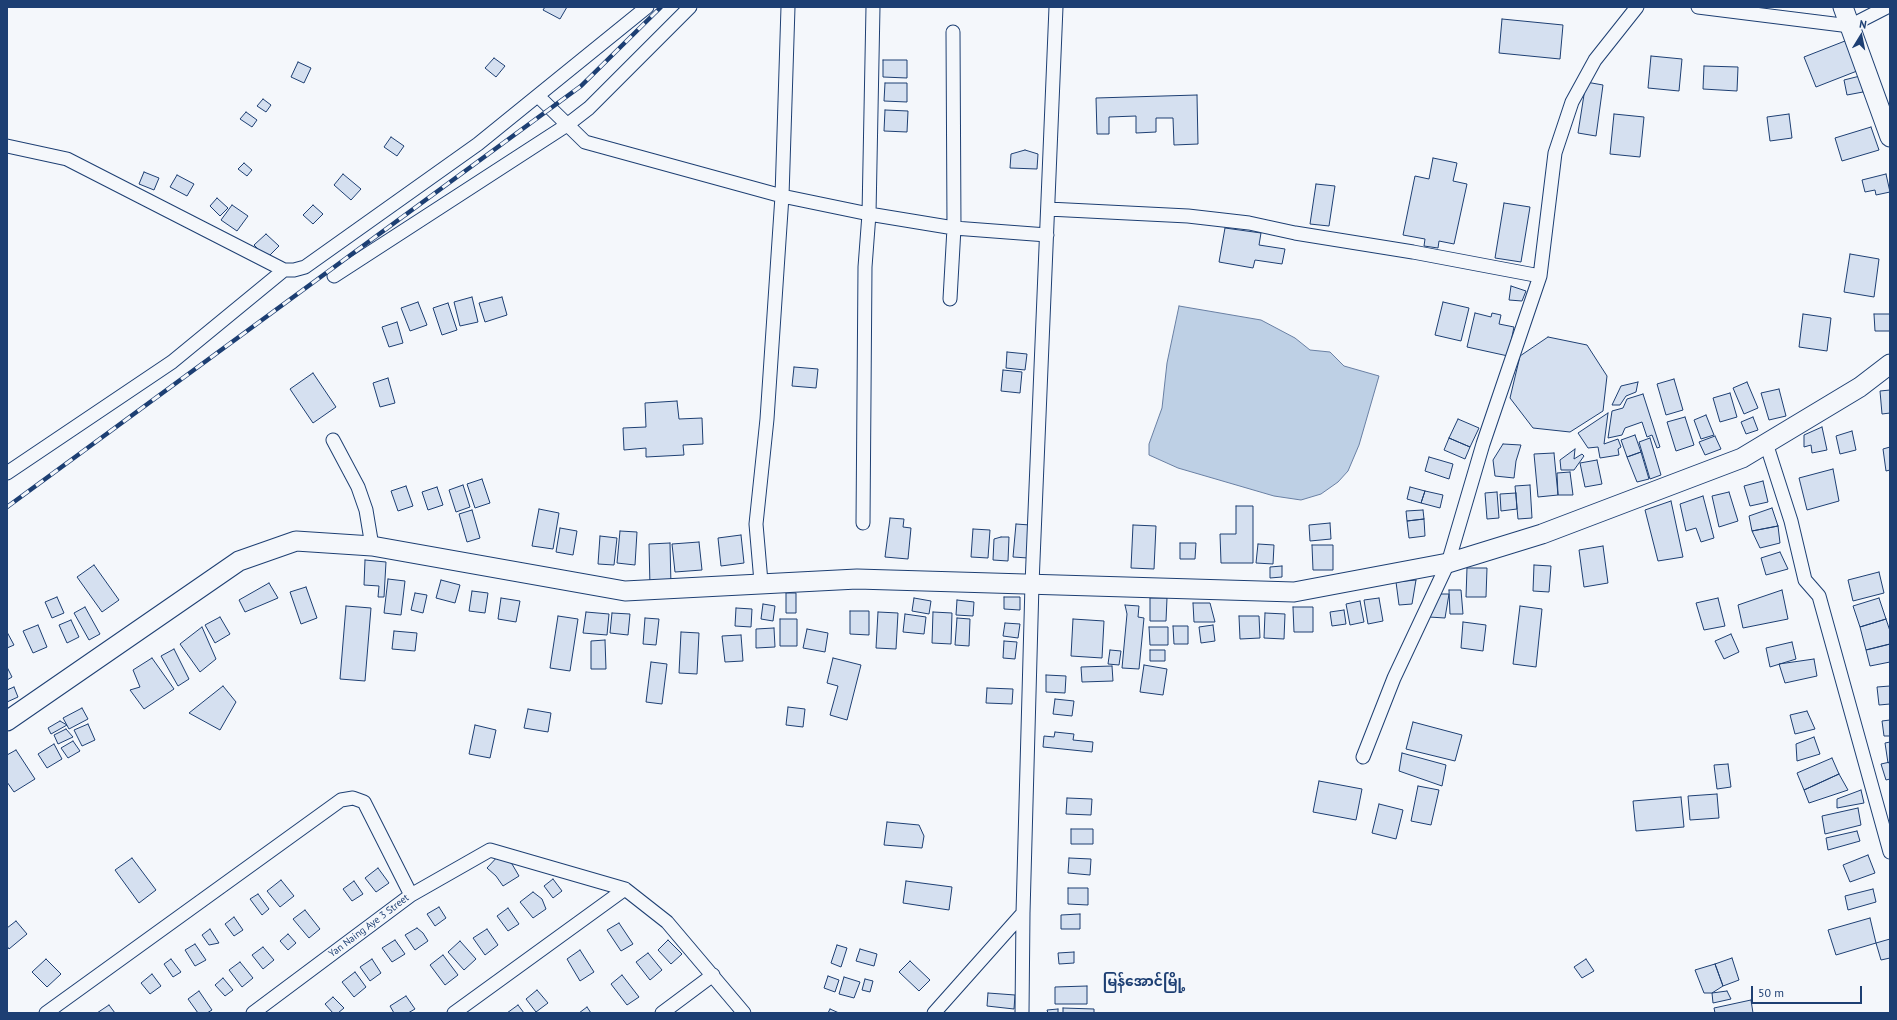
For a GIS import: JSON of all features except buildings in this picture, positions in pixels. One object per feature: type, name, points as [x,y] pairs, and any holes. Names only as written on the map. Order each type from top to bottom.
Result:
[{"type":"main road","points":[[1843,7],[1890,138]]},
{"type":"main road","points":[[7,721],[239,561],[296,540],[372,546],[625,591],[761,582],[857,579],[1294,592],[1448,563],[1542,534],[1742,458],[1860,387],[1890,364]]},
{"type":"street","points":[[7,146],[67,159],[284,270],[294,270],[305,267],[478,144],[647,7]]},
{"type":"street","points":[[334,276],[567,125],[589,108],[690,7]]},
{"type":"street","points":[[761,582],[756,524],[767,419],[782,196],[788,7]]},
{"type":"street","points":[[863,523],[866,267],[870,214],[873,7]]},
{"type":"street","points":[[1022,1013],[1023,913],[1032,584],[1056,7]]},
{"type":"street","points":[[1363,756],[1394,678],[1448,563],[1483,444],[1540,276],[1555,153],[1572,102],[1595,60],[1637,7]]},
{"type":"street","points":[[1698,7],[1850,26],[1886,7]]},
{"type":"street","points":[[950,298],[954,228],[953,32]]},
{"type":"street","points":[[538,96],[584,142],[782,196],[870,214],[954,228],[1047,235]]},
{"type":"street","points":[[1048,209],[1188,216],[1249,223],[1295,233],[1413,252],[1540,276]]},
{"type":"street","points":[[7,473],[172,362],[284,270]]},
{"type":"street","points":[[333,440],[339,449],[362,498],[366,510],[372,546]]},
{"type":"street","points":[[1766,443],[1791,521],[1805,580],[1819,596],[1890,852]]},
{"type":"street","points":[[46,1013],[341,800],[353,798],[364,802],[411,894]]},
{"type":"street","name":"Yan Naing Aye 3 Street","points":[[254,1013],[411,894],[490,850],[625,889]]},
{"type":"street","points":[[454,1013],[625,889],[667,922],[744,1013]]},
{"type":"street","points":[[934,1013],[1023,913]]},
{"type":"street","points":[[662,1013],[713,975]]},
{"type":"water","points":[[1179,306],[1261,320],[1295,338],[1310,350],[1330,352],[1344,366],[1379,376],[1359,445],[1348,471],[1338,482],[1321,494],[1301,500],[1274,496],[1178,468],[1149,455],[1149,444],[1162,408],[1167,363]]},
{"type":"railway","points":[[7,507],[581,86],[661,7]]},
{"type":"district","name":"မြန်အောင်မြို့","points":[[1144,982]]}]
